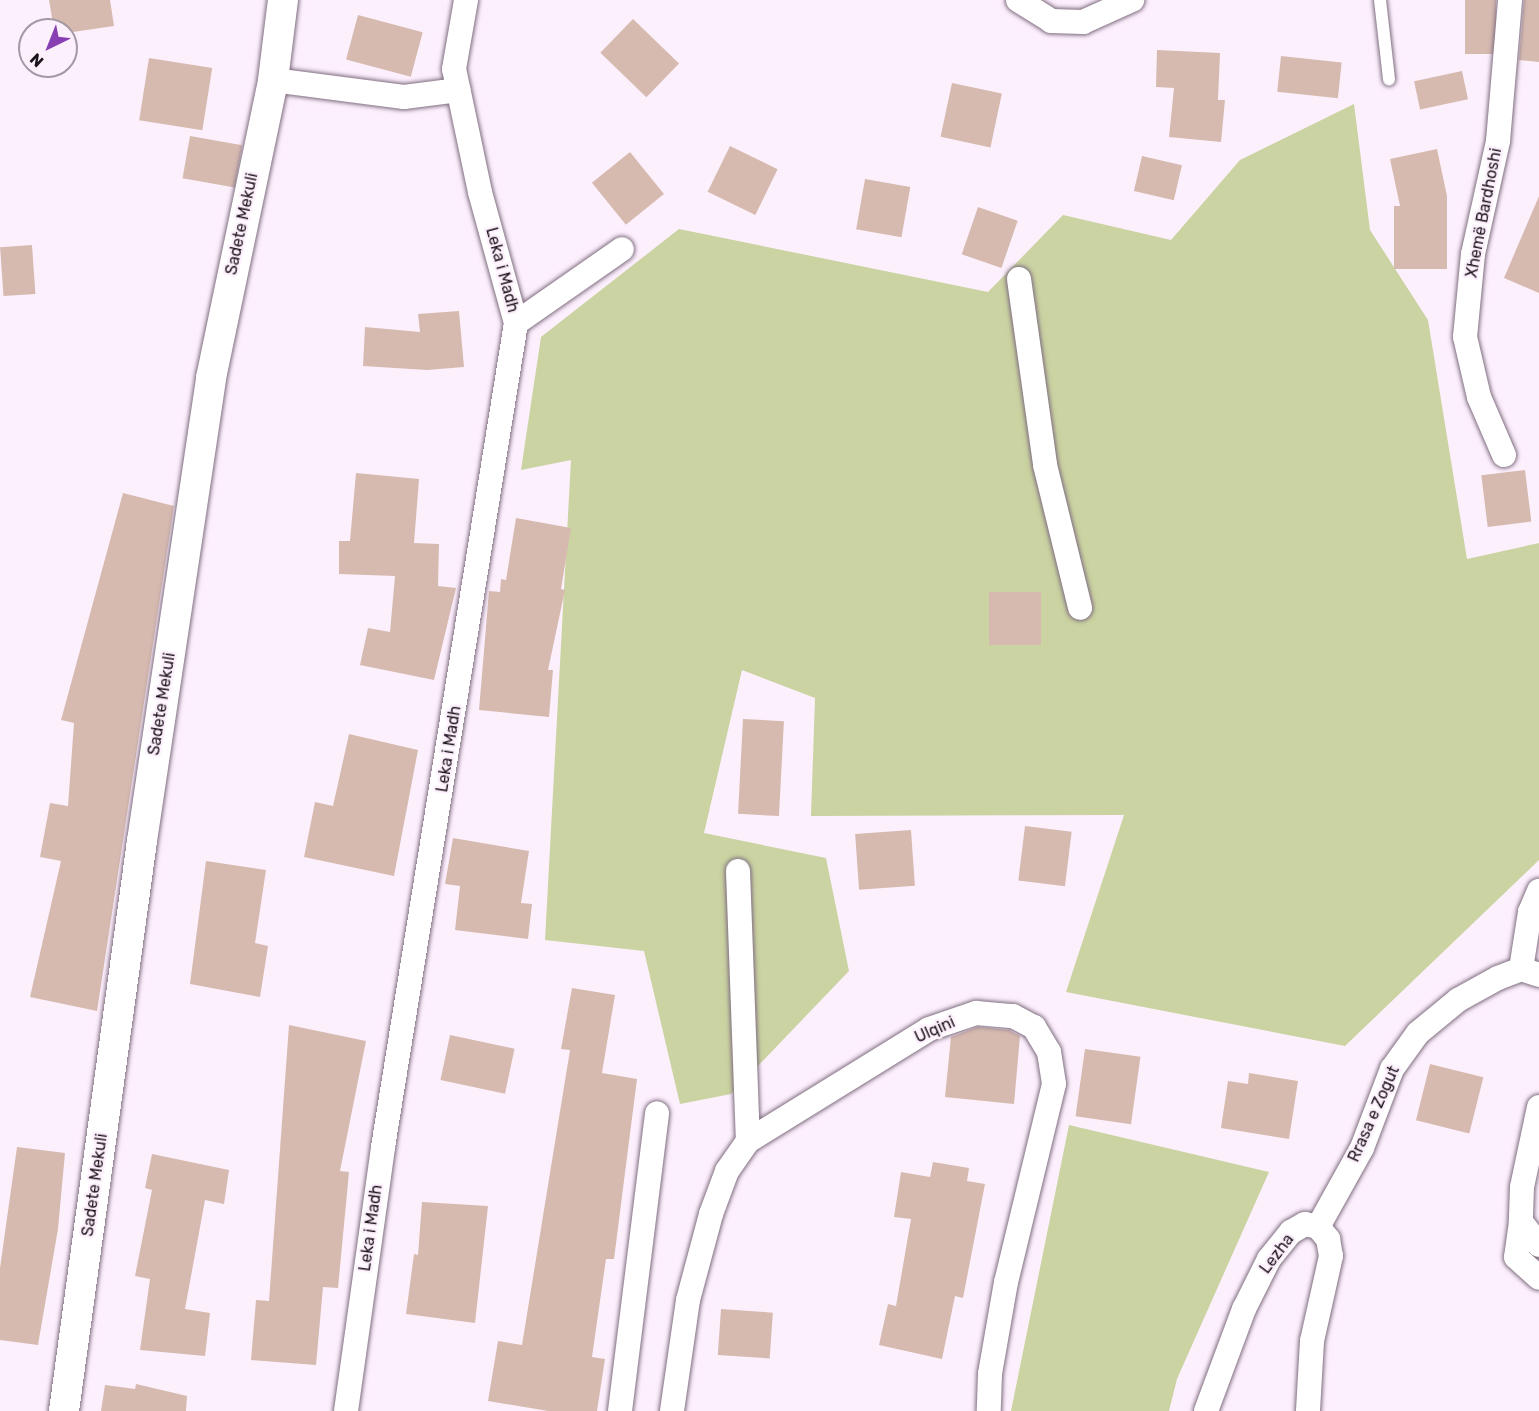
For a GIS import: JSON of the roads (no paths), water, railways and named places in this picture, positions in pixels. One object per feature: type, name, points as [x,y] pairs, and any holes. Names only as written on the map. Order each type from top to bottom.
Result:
[{"type":"street","name":"Sadete Mekuli","points":[[64,1411],[142,841],[211,378],[273,80],[283,0]]},
{"type":"street","name":"Leka i Madh","points":[[346,1411],[383,1147],[516,323],[480,192],[454,69],[466,0]]},
{"type":"street","points":[[1018,0],[1051,21],[1083,22],[1132,0]]},
{"type":"street","name":"Xhemë Bardhoshi","points":[[1504,455],[1479,397],[1465,337],[1473,254],[1498,141],[1510,0]]},
{"type":"street","points":[[273,80],[404,98],[459,90]]},
{"type":"street","points":[[516,323],[622,249]]},
{"type":"street","points":[[1020,279],[1045,465],[1080,608]]},
{"type":"street","points":[[738,872],[748,1140]]},
{"type":"street","points":[[1530,972],[1530,912],[1539,891]]},
{"type":"street","name":"Rrasa e Zogut","points":[[1318,1227],[1362,1148],[1392,1069],[1418,1033],[1458,1000],[1530,972]]},
{"type":"street","name":"Ulqini","points":[[672,1411],[688,1300],[711,1214],[727,1171],[748,1140],[929,1029],[976,1012],[1013,1016],[1034,1028],[1048,1052],[1054,1084],[1006,1282],[989,1411]]},
{"type":"street","points":[[1539,1107],[1522,1187],[1521,1222],[1516,1257],[1539,1278]]},
{"type":"street","points":[[620,1411],[657,1113]]},
{"type":"street","points":[[1521,1222],[1539,1245]]},
{"type":"street","name":"Lezha","points":[[1206,1411],[1244,1309],[1269,1259],[1291,1232],[1305,1224],[1318,1227]]},
{"type":"street","points":[[1308,1411],[1311,1341],[1331,1256],[1328,1239],[1318,1227]]},
{"type":"lane","points":[[1380,0],[1389,79]]}]
